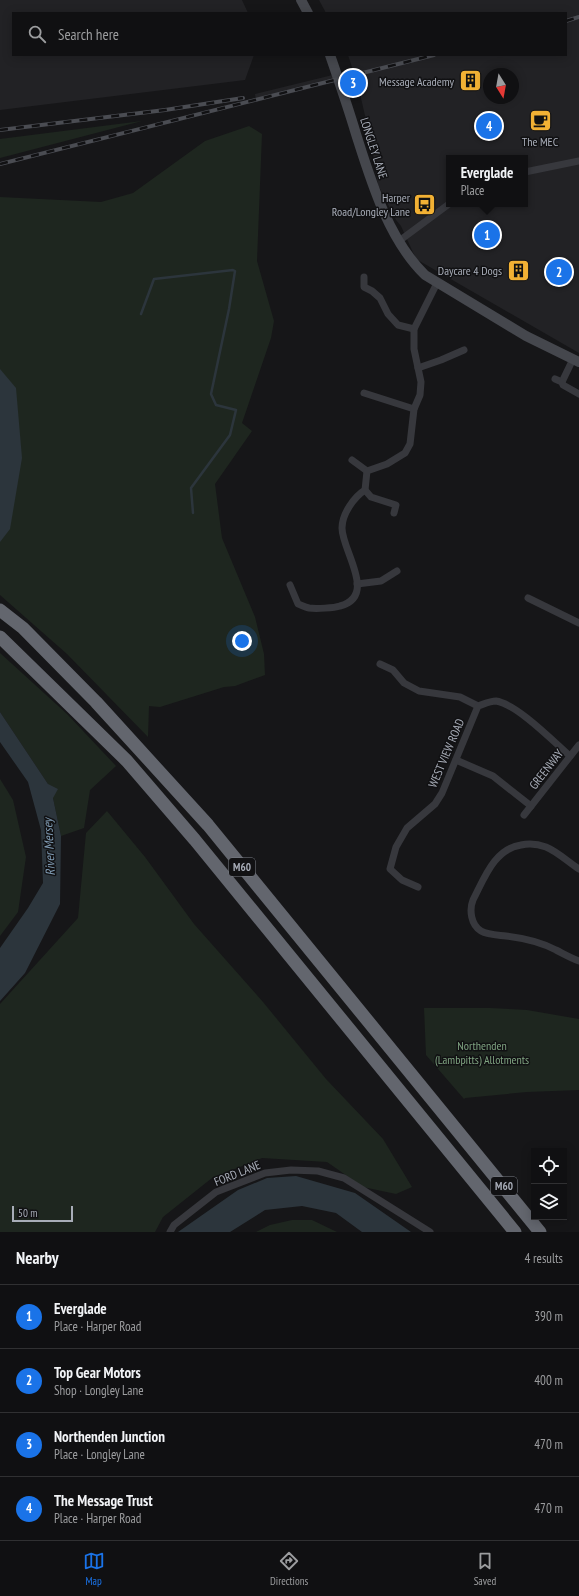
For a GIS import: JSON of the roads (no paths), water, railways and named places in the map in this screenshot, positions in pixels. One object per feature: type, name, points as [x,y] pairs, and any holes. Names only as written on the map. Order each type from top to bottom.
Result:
[{"type":"highway","name":"M60","points":[[0,610],[22,628],[96,702],[208,825],[540,1232]]},
{"type":"highway","name":"M60","points":[[0,637],[127,761],[195,840],[515,1232]]},
{"type":"main road","points":[[301,0],[307,12]]},
{"type":"main road","name":"LONGLEY LANE","points":[[330,56],[377,200],[414,265],[437,283],[526,336],[576,361]]},
{"type":"street","points":[[528,171],[579,161]]},
{"type":"street","points":[[399,241],[446,206]]},
{"type":"street","points":[[364,277],[364,287],[372,291],[380,298],[388,314],[398,325],[414,329]]},
{"type":"street","points":[[367,471],[387,464],[405,453],[410,444],[414,409],[420,395],[421,382],[414,349],[414,329],[437,283]]},
{"type":"street","points":[[418,368],[442,360],[464,350]]},
{"type":"street","points":[[576,361],[558,381],[563,386],[579,394]]},
{"type":"street","points":[[364,393],[414,409]]},
{"type":"street","points":[[352,460],[367,471]]},
{"type":"street","points":[[367,471],[365,490],[371,497],[396,505],[394,513]]},
{"type":"street","points":[[290,585],[298,604],[310,608],[337,607],[353,600],[357,593],[357,584],[352,560],[343,539],[342,527],[344,516],[358,495],[365,490]]},
{"type":"street","points":[[357,584],[381,581],[397,571]]},
{"type":"street","points":[[528,598],[579,623]]},
{"type":"street","points":[[380,664],[393,670],[404,683],[419,691],[460,698],[478,706],[497,701],[506,705],[530,720],[570,756]]},
{"type":"street","name":"WEST VIEW ROAD","points":[[418,887],[402,880],[390,869],[396,848],[407,828],[435,804],[442,793],[478,706]]},
{"type":"street","name":"GREENWAY","points":[[524,815],[579,745]]},
{"type":"street","name":"GREENWAY","points":[[456,760],[493,776],[531,806]]},
{"type":"street","points":[[579,870],[545,846],[534,844],[516,846],[496,858],[470,907],[473,920],[481,931],[490,934],[523,939],[544,945],[579,960]]},
{"type":"street","name":"FORD LANE","points":[[170,1232],[174,1225],[216,1192],[265,1173],[291,1170],[318,1171],[344,1178],[430,1232]]},
{"type":"water","points":[[0,369],[16,388],[22,458],[10,529],[0,542]]},
{"type":"water","name":"River Mersey","points":[[0,712],[48,784],[58,789],[53,798],[61,836],[60,904],[25,973],[0,1001],[0,948],[28,908],[43,883],[41,830],[28,782],[0,742]]},
{"type":"water","points":[[296,1176],[355,1193],[411,1232],[362,1232],[336,1213],[302,1206],[265,1210],[230,1232],[178,1232],[238,1190],[267,1178]]},
{"type":"waterway","points":[[141,314],[154,279],[235,271],[229,309],[211,394],[216,405],[236,410],[230,435],[191,488],[193,513]]},
{"type":"railway","points":[[567,21],[579,17]]},
{"type":"railway","points":[[0,164],[430,56]]},
{"type":"railway","points":[[0,130],[165,110],[243,98]]},
{"type":"place","name":"Message Academy","points":[[470,81]]},
{"type":"place","name":"Northenden Junction","points":[[353,83]]},
{"type":"place","name":"The MEC","points":[[540,120]]},
{"type":"place","name":"The Message Trust","points":[[489,126]]},
{"type":"place","name":"Harper Road/Longley Lane","points":[[425,204]]},
{"type":"place","name":"Everglade","points":[[487,235]]},
{"type":"place","name":"Daycare 4 Dogs","points":[[518,270]]},
{"type":"place","name":"Top Gear Motors","points":[[559,272]]},
{"type":"park label","name":"Northenden (Lambpitts) Allotments","points":[[482,1052]]}]
